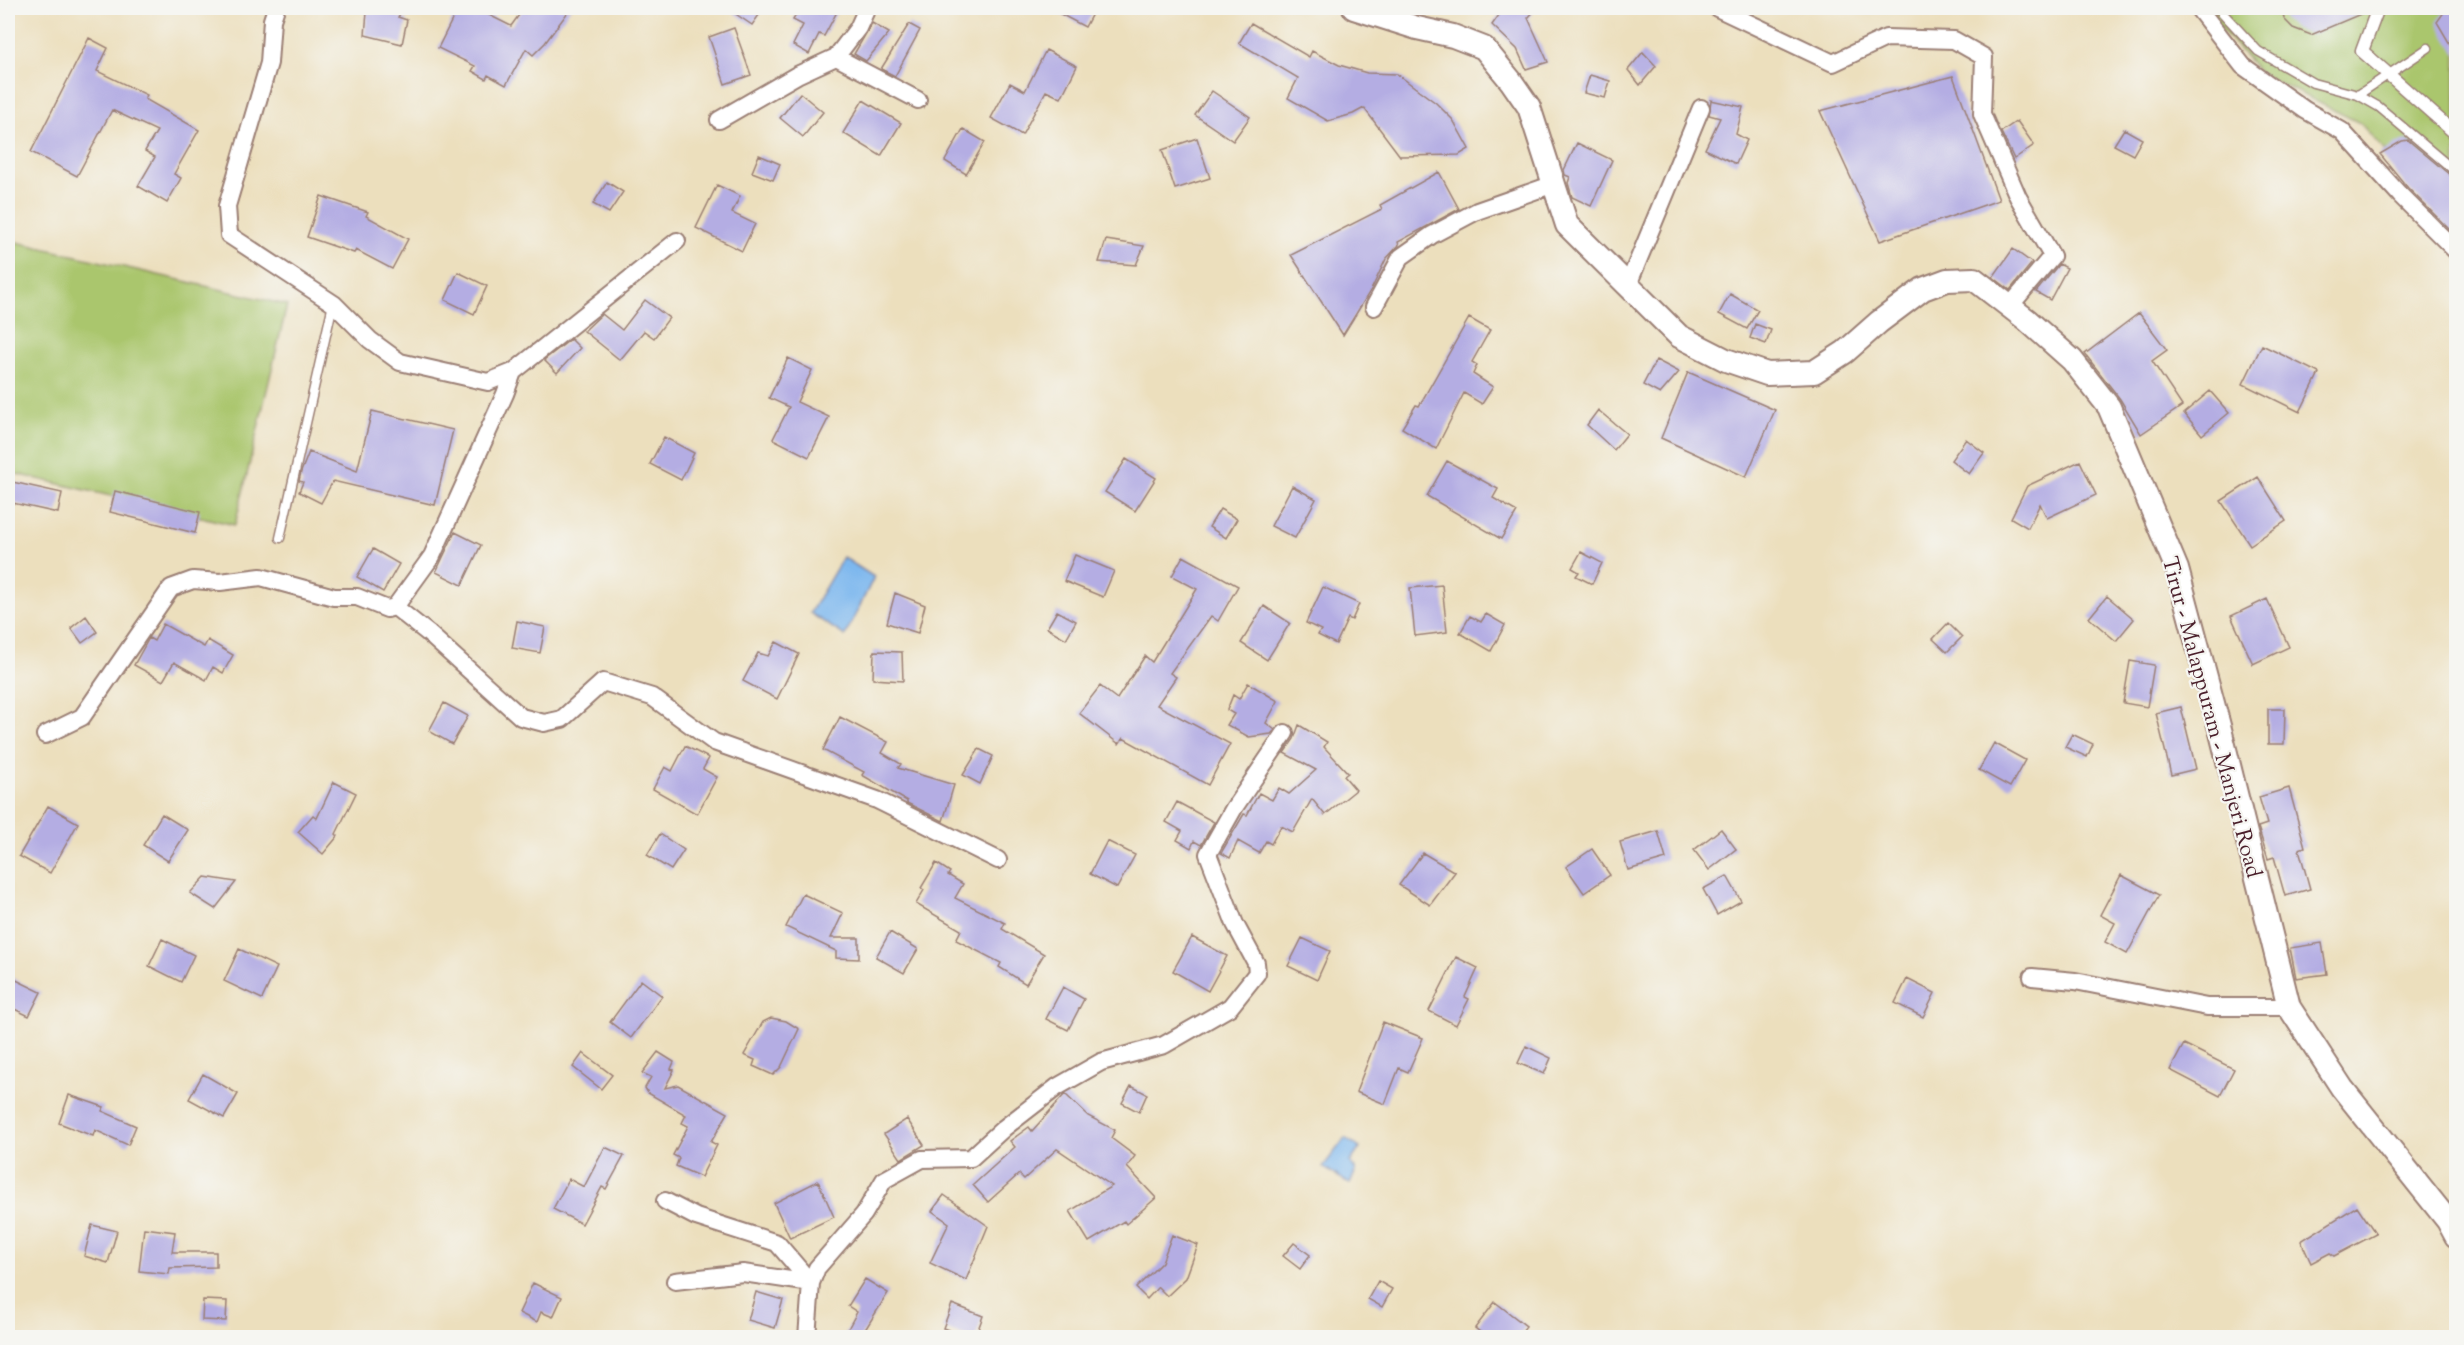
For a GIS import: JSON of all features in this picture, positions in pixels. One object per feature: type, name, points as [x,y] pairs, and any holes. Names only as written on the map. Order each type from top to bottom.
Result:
[{"type":"main road","name":"Tirur - Malappuram - Manjeri Road","points":[[1354,8],[1452,36],[1484,48],[1529,107],[1567,225],[1679,336],[1726,360],[1767,374],[1814,372],[1845,352],[1923,289],[1947,280],[1974,279],[2010,306],[2072,360],[2109,407],[2176,569],[2221,733],[2289,1007],[2342,1088],[2448,1221],[2457,1236]]},
{"type":"street","points":[[276,8],[272,20],[269,63],[226,206],[229,236],[334,304],[370,340],[400,363],[488,382],[513,372],[677,241]]},
{"type":"street","points":[[719,120],[797,75],[836,57],[858,28],[867,8]]},
{"type":"street","points":[[1717,8],[1833,63],[1886,38],[1954,40],[1984,57],[1982,114],[2018,197],[2052,256],[2010,306]]},
{"type":"street","points":[[2199,8],[2243,66],[2305,110],[2342,131],[2400,195],[2457,251]]},
{"type":"street","points":[[2378,8],[2362,51],[2457,134]]},
{"type":"street","points":[[836,57],[918,100]]},
{"type":"street","points":[[1628,285],[1701,108]]},
{"type":"street","points":[[1374,307],[1401,257],[1432,236],[1477,212],[1554,184]]},
{"type":"street","points":[[45,735],[82,717],[171,588],[193,580],[220,582],[261,577],[334,597],[357,597],[387,609],[395,607],[432,556],[513,372]]},
{"type":"street","points":[[395,607],[521,717],[544,723],[562,719],[603,682],[615,684],[652,697],[714,742],[877,800],[998,860]]},
{"type":"street","points":[[807,1338],[811,1283],[818,1268],[864,1214],[884,1180],[922,1159],[971,1158],[1004,1128],[1058,1087],[1101,1062],[1164,1045],[1230,1007],[1257,973],[1256,963],[1235,924],[1208,854],[1234,808],[1285,733]]},
{"type":"street","points":[[2031,977],[2075,981],[2207,1007],[2289,1007]]},
{"type":"street","points":[[665,1201],[696,1217],[777,1243],[811,1283]]},
{"type":"street","points":[[675,1281],[743,1273],[811,1283]]},
{"type":"lane","points":[[2218,8],[2258,51],[2313,83],[2358,95],[2379,107],[2457,172]]},
{"type":"lane","points":[[2358,95],[2428,48]]},
{"type":"lane","points":[[280,538],[334,304]]},
{"type":"green space","points":[[2203,8],[2456,8],[2456,231],[2360,123],[2261,74]]},
{"type":"green space","points":[[8,240],[287,305],[235,525],[8,472]]},
{"type":"water","points":[[843,557],[874,577],[845,636],[810,613]]},
{"type":"water","points":[[1345,1138],[1360,1148],[1350,1162],[1356,1170],[1350,1184],[1323,1167]]},
{"type":"building","points":[[379,8],[401,12],[398,17],[407,20],[402,44],[365,35],[367,12],[374,13]]},
{"type":"building","points":[[458,8],[475,8],[511,26],[524,8],[571,8],[533,55],[526,49],[506,85],[488,75],[486,79],[472,71],[475,66],[438,48]]},
{"type":"building","points":[[727,8],[764,8],[752,25]]},
{"type":"building","points":[[800,8],[839,8],[824,36],[819,34],[809,54],[793,45],[803,25],[793,20]]},
{"type":"building","points":[[1049,8],[1095,8],[1085,27]]},
{"type":"building","points":[[1504,8],[1537,8],[1528,18],[1548,62],[1526,69],[1517,49],[1492,25]]},
{"type":"building","points":[[2282,8],[2369,8],[2368,11],[2311,35],[2293,28],[2284,19]]},
{"type":"building","points":[[2447,8],[2457,8],[2457,56],[2437,22]]},
{"type":"building","points":[[872,23],[889,33],[866,61],[854,54]]},
{"type":"building","points":[[1251,23],[1309,57],[1312,51],[1339,65],[1367,73],[1397,74],[1436,103],[1453,120],[1469,149],[1459,155],[1400,156],[1364,108],[1353,114],[1328,121],[1288,98],[1298,78],[1239,43]]},
{"type":"building","points":[[909,24],[920,30],[895,76],[881,69]]},
{"type":"building","points":[[734,28],[751,75],[725,84],[709,37]]},
{"type":"building","points":[[89,38],[108,48],[97,71],[147,95],[145,99],[199,130],[174,174],[181,178],[167,203],[138,186],[155,157],[145,151],[157,131],[112,110],[77,176],[31,152]]},
{"type":"building","points":[[1046,50],[1077,66],[1061,98],[1046,91],[1022,135],[991,118],[1010,83],[1025,91]]},
{"type":"building","points":[[1643,52],[1656,66],[1640,85],[1628,70]]},
{"type":"building","points":[[1590,75],[1610,81],[1605,98],[1584,93]]},
{"type":"building","points":[[1953,76],[1999,200],[1880,241],[1820,111]]},
{"type":"building","points":[[1212,91],[1250,117],[1233,141],[1195,115]]},
{"type":"building","points":[[800,93],[823,112],[803,137],[780,118]]},
{"type":"building","points":[[863,100],[901,123],[881,156],[843,133]]},
{"type":"building","points":[[1711,100],[1743,107],[1736,134],[1747,140],[1736,164],[1705,149],[1720,118],[1709,115]]},
{"type":"building","points":[[2017,121],[2034,145],[2014,159],[2001,132]]},
{"type":"building","points":[[963,129],[985,142],[966,174],[945,161]]},
{"type":"building","points":[[2124,129],[2142,139],[2133,155],[2114,145]]},
{"type":"building","points":[[1197,138],[1210,178],[1175,189],[1162,150]]},
{"type":"building","points":[[2408,140],[2457,181],[2457,237],[2408,188],[2380,154]]},
{"type":"building","points":[[1577,143],[1612,160],[1591,206],[1572,197],[1568,183],[1570,177],[1565,175],[1564,170]]},
{"type":"building","points":[[759,155],[780,164],[773,180],[752,172]]},
{"type":"building","points":[[1439,172],[1459,209],[1398,242],[1399,245],[1386,259],[1372,288],[1343,335],[1291,255],[1382,209],[1380,205]]},
{"type":"building","points":[[607,182],[623,192],[609,213],[593,204]]},
{"type":"building","points":[[717,185],[740,196],[732,213],[755,224],[742,251],[696,228]]},
{"type":"building","points":[[321,196],[368,212],[366,216],[408,239],[392,269],[356,250],[354,253],[307,237]]},
{"type":"building","points":[[1106,240],[1144,246],[1136,265],[1099,262]]},
{"type":"building","points":[[2013,249],[2032,263],[2010,290],[1993,277]]},
{"type":"building","points":[[2059,264],[2067,268],[2050,300],[2036,292]]},
{"type":"building","points":[[458,272],[487,286],[474,314],[445,300]]},
{"type":"building","points":[[1730,294],[1758,310],[1747,329],[1719,314]]},
{"type":"building","points":[[645,300],[669,318],[654,338],[644,331],[620,360],[584,331],[602,314],[622,330]]},
{"type":"building","points":[[2139,313],[2167,350],[2152,361],[2182,406],[2141,434],[2120,399],[2085,354]]},
{"type":"building","points":[[1469,318],[1490,330],[1472,362],[1477,365],[1473,374],[1493,387],[1482,404],[1464,393],[1436,449],[1402,428],[1416,405],[1419,406]]},
{"type":"building","points":[[1755,324],[1771,330],[1766,344],[1750,338]]},
{"type":"building","points":[[571,339],[580,348],[557,373],[544,360]]},
{"type":"building","points":[[2262,345],[2319,373],[2300,412],[2243,384]]},
{"type":"building","points":[[788,358],[812,370],[797,402],[829,417],[809,457],[773,439],[789,407],[769,398]]},
{"type":"building","points":[[1656,360],[1679,372],[1660,394],[1643,385]]},
{"type":"building","points":[[1688,372],[1775,410],[1746,477],[1661,438]]},
{"type":"building","points":[[2210,391],[2229,413],[2202,435],[2184,413]]},
{"type":"building","points":[[1598,410],[1627,434],[1614,450],[1587,425]]},
{"type":"building","points":[[372,411],[453,430],[435,505],[333,481],[321,503],[299,492],[303,482],[299,481],[301,472],[309,452],[357,471]]},
{"type":"building","points":[[664,437],[694,453],[681,480],[650,464]]},
{"type":"building","points":[[1966,439],[1984,453],[1969,474],[1951,460]]},
{"type":"building","points":[[1126,459],[1156,478],[1135,511],[1105,492]]},
{"type":"building","points":[[1447,461],[1498,489],[1493,498],[1517,512],[1501,539],[1427,496]]},
{"type":"building","points":[[2080,461],[2096,495],[2047,518],[2040,504],[2028,528],[2011,518],[2027,486]]},
{"type":"building","points":[[2258,477],[2286,521],[2250,545],[2221,501]]},
{"type":"building","points":[[8,481],[62,493],[58,513],[8,502]]},
{"type":"building","points":[[1292,486],[1316,499],[1295,538],[1271,526]]},
{"type":"building","points":[[115,491],[200,512],[195,533],[110,512]]},
{"type":"building","points":[[1220,509],[1237,519],[1226,538],[1209,527]]},
{"type":"building","points":[[455,532],[481,545],[462,585],[436,572]]},
{"type":"building","points":[[373,549],[399,564],[383,592],[357,577]]},
{"type":"building","points":[[1581,552],[1602,563],[1592,584],[1576,576],[1579,572],[1572,568]]},
{"type":"building","points":[[1075,555],[1114,571],[1103,597],[1064,581]]},
{"type":"building","points":[[1183,556],[1238,586],[1218,621],[1211,616],[1170,673],[1176,677],[1157,705],[1230,744],[1208,785],[1123,738],[1119,744],[1079,713],[1100,686],[1117,699],[1145,656],[1152,662],[1197,589],[1172,576]]},
{"type":"building","points":[[1442,585],[1447,632],[1415,636],[1410,588]]},
{"type":"building","points":[[1323,587],[1359,604],[1352,620],[1348,618],[1336,644],[1318,635],[1321,630],[1306,623]]},
{"type":"building","points":[[895,593],[925,605],[918,633],[887,623]]},
{"type":"building","points":[[2107,596],[2134,619],[2116,641],[2089,618]]},
{"type":"building","points":[[2267,599],[2289,647],[2253,664],[2231,616]]},
{"type":"building","points":[[1264,606],[1290,623],[1267,660],[1241,643]]},
{"type":"building","points":[[1057,611],[1076,621],[1066,639],[1047,628]]},
{"type":"building","points":[[1486,614],[1505,625],[1491,651],[1460,633],[1470,616],[1481,622]]},
{"type":"building","points":[[86,616],[97,632],[82,643],[71,628]]},
{"type":"building","points":[[517,621],[545,627],[540,653],[512,648]]},
{"type":"building","points":[[1948,623],[1962,637],[1947,652],[1933,639]]},
{"type":"building","points":[[163,624],[204,647],[208,640],[233,655],[223,673],[213,667],[206,680],[174,662],[163,681],[134,665],[149,638],[154,641]]},
{"type":"building","points":[[776,642],[799,654],[777,699],[743,681],[758,653],[768,656]]},
{"type":"building","points":[[874,651],[902,652],[903,681],[873,679]]},
{"type":"building","points":[[2130,661],[2154,665],[2147,707],[2123,703]]},
{"type":"building","points":[[1248,683],[1278,701],[1266,723],[1275,730],[1271,734],[1249,737],[1227,725],[1234,714],[1227,710],[1233,695],[1239,699]]},
{"type":"building","points":[[444,703],[468,716],[452,744],[429,731]]},
{"type":"building","points":[[2181,707],[2196,769],[2171,775],[2156,713]]},
{"type":"building","points":[[2268,709],[2285,709],[2284,744],[2268,744]]},
{"type":"building","points":[[840,717],[888,742],[882,753],[901,764],[898,768],[954,785],[943,821],[907,803],[862,775],[864,772],[823,750]]},
{"type":"building","points":[[1299,725],[1327,742],[1324,747],[1348,773],[1344,776],[1356,790],[1325,815],[1312,799],[1293,832],[1281,826],[1271,844],[1266,841],[1259,853],[1238,841],[1230,858],[1221,853],[1259,793],[1272,800],[1279,788],[1289,794],[1316,770],[1284,753],[1294,739]]},
{"type":"building","points":[[2072,734],[2093,744],[2087,757],[2065,747]]},
{"type":"building","points":[[1994,743],[2025,760],[2010,787],[1979,770]]},
{"type":"building","points":[[685,746],[709,758],[703,769],[717,777],[697,814],[653,789],[665,767],[672,771]]},
{"type":"building","points":[[979,749],[993,756],[980,784],[963,775]]},
{"type":"building","points":[[334,782],[356,793],[336,834],[338,836],[323,854],[298,832],[313,815],[317,818]]},
{"type":"building","points":[[2289,788],[2305,847],[2299,849],[2310,889],[2285,896],[2274,857],[2268,859],[2258,827],[2267,824],[2259,797]]},
{"type":"building","points":[[1177,802],[1214,822],[1201,845],[1194,841],[1191,848],[1177,840],[1182,831],[1166,822]]},
{"type":"building","points":[[48,806],[78,823],[50,873],[19,856]]},
{"type":"building","points":[[162,814],[188,830],[168,861],[143,845]]},
{"type":"building","points":[[1721,829],[1736,849],[1709,870],[1694,850]]},
{"type":"building","points":[[1658,831],[1666,859],[1628,870],[1620,842]]},
{"type":"building","points":[[660,834],[684,850],[671,870],[647,855]]},
{"type":"building","points":[[1107,841],[1135,855],[1117,888],[1090,874]]},
{"type":"building","points":[[1592,849],[1610,875],[1584,893],[1566,867]]},
{"type":"building","points":[[1423,853],[1455,872],[1430,905],[1399,885]]},
{"type":"building","points":[[936,863],[950,872],[948,875],[963,884],[955,898],[1005,923],[1002,929],[1044,954],[1026,984],[999,967],[1001,963],[956,940],[961,930],[916,904],[924,890],[921,888]]},
{"type":"building","points":[[2121,875],[2159,895],[2127,954],[2105,942],[2115,923],[2100,915]]},
{"type":"building","points":[[1727,876],[1741,901],[1717,915],[1703,889]]},
{"type":"building","points":[[205,877],[236,882],[215,909],[190,893]]},
{"type":"building","points":[[803,894],[843,913],[831,938],[859,938],[859,959],[836,958],[836,951],[786,927]]},
{"type":"building","points":[[890,932],[918,949],[904,973],[876,957]]},
{"type":"building","points":[[1192,937],[1227,956],[1208,991],[1173,971]]},
{"type":"building","points":[[1302,938],[1330,951],[1317,980],[1288,966]]},
{"type":"building","points":[[162,939],[194,955],[181,982],[149,966]]},
{"type":"building","points":[[2322,943],[2327,974],[2296,978],[2290,948]]},
{"type":"building","points":[[239,949],[277,967],[262,999],[224,981]]},
{"type":"building","points":[[1456,957],[1478,968],[1465,997],[1469,999],[1456,1025],[1429,1011]]},
{"type":"building","points":[[8,976],[41,992],[29,1016],[8,1006]]},
{"type":"building","points":[[1907,979],[1935,993],[1923,1017],[1895,1003]]},
{"type":"building","points":[[641,980],[662,996],[631,1038],[610,1022]]},
{"type":"building","points":[[1063,987],[1084,999],[1068,1030],[1046,1019]]},
{"type":"building","points":[[771,1018],[786,1021],[799,1029],[781,1067],[773,1075],[753,1066],[755,1060],[744,1055],[763,1022]]},
{"type":"building","points":[[1383,1022],[1423,1038],[1408,1072],[1399,1068],[1385,1104],[1356,1092]]},
{"type":"building","points":[[2184,1044],[2234,1069],[2220,1096],[2170,1070]]},
{"type":"building","points":[[1526,1046],[1551,1058],[1544,1074],[1518,1063]]},
{"type":"building","points":[[658,1052],[674,1062],[671,1069],[674,1070],[665,1088],[678,1085],[728,1113],[711,1142],[717,1145],[701,1177],[676,1166],[679,1158],[673,1155],[688,1126],[682,1123],[686,1115],[648,1093],[645,1088],[651,1077],[642,1073]]},
{"type":"building","points":[[583,1053],[612,1075],[601,1089],[573,1067]]},
{"type":"building","points":[[203,1074],[238,1094],[224,1118],[189,1099]]},
{"type":"building","points":[[1131,1086],[1147,1094],[1139,1112],[1122,1103]]},
{"type":"building","points":[[1065,1094],[1088,1116],[1115,1130],[1111,1138],[1135,1156],[1127,1167],[1156,1198],[1126,1224],[1124,1221],[1089,1242],[1070,1211],[1112,1186],[1057,1149],[1024,1179],[1019,1174],[988,1202],[973,1185],[1015,1147],[1010,1141],[1029,1127],[1032,1131]]},
{"type":"building","points":[[69,1095],[104,1107],[102,1111],[136,1126],[128,1145],[95,1130],[93,1136],[59,1123]]},
{"type":"building","points":[[907,1119],[924,1145],[901,1159],[884,1134]]},
{"type":"building","points":[[605,1147],[624,1156],[606,1189],[602,1187],[582,1224],[553,1209],[569,1179],[584,1187]]},
{"type":"building","points":[[818,1181],[834,1217],[790,1238],[774,1203]]},
{"type":"building","points":[[944,1195],[988,1226],[966,1280],[930,1263],[949,1223],[932,1211]]},
{"type":"building","points":[[2357,1206],[2376,1234],[2334,1256],[2330,1253],[2311,1263],[2301,1241]]},
{"type":"building","points":[[92,1225],[117,1231],[108,1263],[84,1256]]},
{"type":"building","points":[[144,1228],[175,1232],[172,1252],[216,1252],[216,1267],[170,1268],[169,1274],[139,1271]]},
{"type":"building","points":[[1172,1235],[1198,1245],[1186,1278],[1167,1296],[1158,1287],[1147,1299],[1136,1288],[1162,1262]]},
{"type":"building","points":[[1294,1243],[1310,1255],[1300,1269],[1283,1256]]},
{"type":"building","points":[[865,1279],[888,1293],[860,1338],[843,1338],[857,1312],[848,1306]]},
{"type":"building","points":[[1378,1281],[1392,1289],[1382,1307],[1368,1299]]},
{"type":"building","points":[[533,1283],[562,1297],[553,1317],[541,1312],[537,1322],[519,1313]]},
{"type":"building","points":[[756,1292],[783,1300],[775,1328],[748,1320]]},
{"type":"building","points":[[203,1300],[227,1301],[226,1321],[202,1320]]},
{"type":"building","points":[[1495,1302],[1526,1326],[1517,1338],[1488,1338],[1475,1328]]},
{"type":"building","points":[[952,1304],[983,1316],[975,1338],[943,1328]]}]
